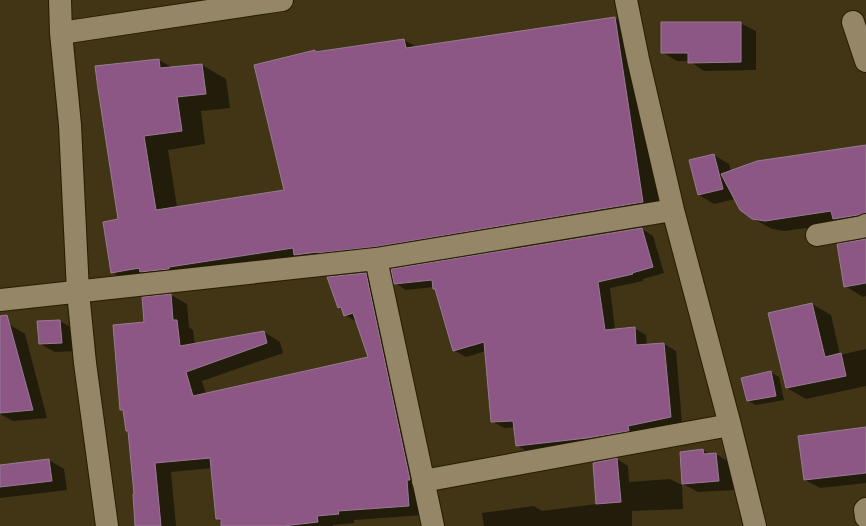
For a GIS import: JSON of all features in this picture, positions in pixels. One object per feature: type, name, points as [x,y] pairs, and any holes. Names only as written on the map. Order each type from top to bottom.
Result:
[{"type":"street","points":[[60,0],[61,33],[70,125],[78,292],[85,363],[107,526]]},
{"type":"street","points":[[61,33],[282,0]]},
{"type":"street","points":[[626,0],[672,210],[730,425],[755,526]]},
{"type":"street","points":[[853,22],[866,62]]},
{"type":"street","points":[[0,300],[376,259],[672,210]]},
{"type":"street","points":[[817,235],[866,226]]},
{"type":"street","points":[[376,259],[433,526]]},
{"type":"street","points":[[423,482],[730,425]]},
{"type":"street","points":[[866,509],[866,517]]},
{"type":"building","points":[[615,17],[643,202],[374,247],[294,255],[293,248],[169,267],[169,269],[140,272],[139,268],[111,273],[103,222],[118,219],[95,66],[159,59],[160,68],[202,64],[206,94],[177,97],[182,131],[144,136],[156,210],[284,190],[254,65],[315,50],[315,52],[404,39],[406,48]]},
{"type":"building","points":[[661,22],[741,22],[741,62],[688,63],[688,53],[661,53]]},
{"type":"building","points":[[866,145],[866,213],[858,215],[833,219],[831,211],[765,221],[752,219],[740,210],[721,174],[757,161]]},
{"type":"building","points":[[714,154],[723,189],[698,195],[689,160]]},
{"type":"building","points":[[642,228],[653,267],[632,273],[633,274],[598,282],[605,330],[635,327],[636,345],[664,343],[671,417],[628,426],[629,431],[587,438],[516,446],[513,421],[491,422],[484,342],[453,351],[435,289],[433,289],[432,280],[394,284],[391,269]]},
{"type":"building","points":[[866,239],[866,283],[844,287],[837,244]]},
{"type":"building","points":[[366,273],[410,480],[407,480],[409,506],[338,511],[339,514],[317,516],[318,522],[283,526],[221,526],[221,519],[216,519],[210,458],[155,463],[161,526],[135,526],[134,494],[128,431],[126,431],[123,410],[120,410],[113,325],[144,322],[142,297],[171,294],[173,320],[177,320],[180,346],[264,331],[267,343],[186,372],[193,396],[368,357],[353,313],[344,316],[341,307],[338,308],[327,277]]},
{"type":"building","points":[[812,303],[825,357],[841,353],[846,376],[786,388],[768,313]]},
{"type":"building","points":[[7,315],[33,410],[0,413],[0,316]]},
{"type":"building","points":[[60,320],[62,343],[39,344],[37,321]]},
{"type":"building","points":[[771,371],[776,396],[747,401],[741,378]]},
{"type":"building","points":[[866,427],[866,473],[804,480],[798,436]]},
{"type":"building","points":[[703,449],[704,454],[716,453],[719,481],[682,484],[680,452]]},
{"type":"building","points":[[617,458],[621,502],[596,504],[593,463]]},
{"type":"building","points":[[49,459],[52,481],[0,487],[0,465]]}]
